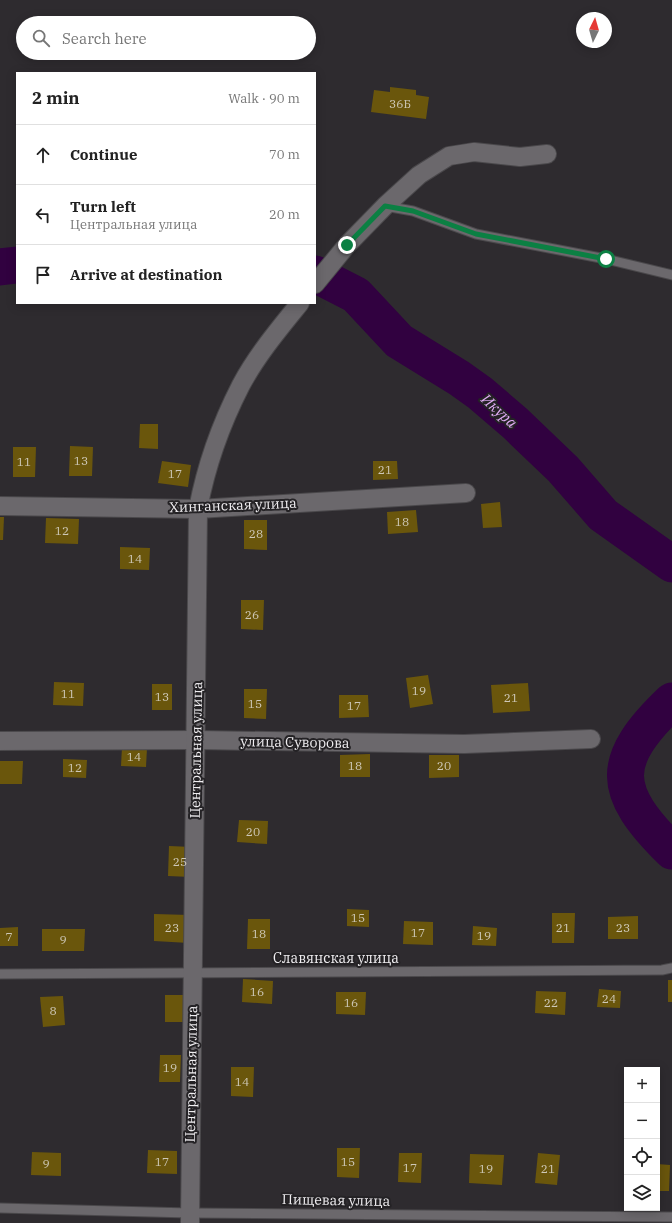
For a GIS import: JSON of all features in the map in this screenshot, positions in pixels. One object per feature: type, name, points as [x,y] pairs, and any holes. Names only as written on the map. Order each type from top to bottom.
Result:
[{"type":"street","points":[[316,283],[347,245],[385,206],[419,175],[449,156],[474,152],[520,158],[547,154]]},
{"type":"street","name":"Центральная улица","points":[[190,1218],[192,973],[197,740],[198,509],[206,470],[241,385],[299,304]]},
{"type":"street","name":"Хинганская улица","points":[[0,506],[198,509],[466,493]]},
{"type":"street","name":"улица Суворова","points":[[0,741],[197,740],[464,744],[591,739]]},
{"type":"lane","points":[[385,206],[413,211],[476,234],[606,259],[672,276]]},
{"type":"lane","name":"Славянская улица","points":[[0,974],[662,970],[672,968]]},
{"type":"lane","name":"Пищевая улица","points":[[0,1208],[190,1218],[672,1218]]},
{"type":"building","points":[[390,87],[416,90],[416,95],[429,97],[426,119],[371,112],[374,90],[390,92]]},
{"type":"building","points":[[140,424],[158,424],[158,449],[139,448]]},
{"type":"building","points":[[70,446],[93,447],[92,476],[69,476]]},
{"type":"building","points":[[13,447],[36,447],[35,477],[13,477]]},
{"type":"building","points":[[162,461],[191,465],[188,487],[158,483]]},
{"type":"building","points":[[373,461],[397,461],[398,479],[373,480]]},
{"type":"building","points":[[500,502],[502,527],[483,528],[481,504]]},
{"type":"building","points":[[416,510],[418,532],[388,534],[387,512]]},
{"type":"building","points":[[0,517],[4,517],[3,540],[0,540]]},
{"type":"building","points":[[46,518],[79,519],[78,544],[45,543]]},
{"type":"building","points":[[244,520],[267,520],[267,550],[244,549]]},
{"type":"building","points":[[120,547],[150,548],[149,570],[120,569]]},
{"type":"building","points":[[241,600],[264,600],[263,630],[241,629]]},
{"type":"building","points":[[428,675],[433,704],[410,708],[406,678]]},
{"type":"building","points":[[54,682],[84,683],[83,706],[53,705]]},
{"type":"building","points":[[528,683],[530,711],[493,713],[491,685]]},
{"type":"building","points":[[152,684],[172,684],[172,710],[152,710]]},
{"type":"building","points":[[244,689],[267,689],[266,719],[244,718]]},
{"type":"building","points":[[339,695],[368,695],[369,717],[339,718]]},
{"type":"building","points":[[122,747],[147,748],[146,767],[121,766]]},
{"type":"building","points":[[370,754],[370,777],[340,777],[340,755]]},
{"type":"building","points":[[429,755],[459,755],[459,777],[429,778]]},
{"type":"building","points":[[63,759],[87,760],[86,778],[63,777]]},
{"type":"building","points":[[0,761],[23,761],[22,784],[0,784]]},
{"type":"building","points":[[239,820],[268,821],[267,844],[237,842]]},
{"type":"building","points":[[169,846],[192,847],[191,877],[168,876]]},
{"type":"building","points":[[347,909],[369,910],[369,927],[347,926]]},
{"type":"building","points":[[552,913],[575,913],[574,943],[552,943]]},
{"type":"building","points":[[154,914],[190,915],[189,943],[154,941]]},
{"type":"building","points":[[638,916],[638,939],[608,939],[608,917]]},
{"type":"building","points":[[248,919],[270,919],[270,949],[247,949]]},
{"type":"building","points":[[404,921],[433,922],[433,945],[403,944]]},
{"type":"building","points":[[473,926],[497,928],[496,946],[472,945]]},
{"type":"building","points":[[18,927],[18,946],[0,946],[0,928]]},
{"type":"building","points":[[42,929],[85,929],[84,951],[42,951]]},
{"type":"building","points":[[243,979],[273,981],[272,1004],[242,1002]]},
{"type":"building","points":[[668,980],[672,980],[672,1002],[668,1002]]},
{"type":"building","points":[[599,989],[621,991],[620,1008],[597,1007]]},
{"type":"building","points":[[536,991],[566,992],[565,1015],[535,1013]]},
{"type":"building","points":[[336,992],[366,992],[365,1015],[336,1014]]},
{"type":"building","points":[[165,995],[186,995],[185,1022],[165,1022]]},
{"type":"building","points":[[63,996],[65,1025],[43,1027],[40,997]]},
{"type":"building","points":[[160,1055],[181,1055],[180,1082],[159,1082]]},
{"type":"building","points":[[231,1067],[254,1067],[253,1097],[231,1096]]},
{"type":"building","points":[[337,1148],[360,1148],[359,1178],[337,1177]]},
{"type":"building","points":[[148,1150],[177,1151],[177,1174],[147,1173]]},
{"type":"building","points":[[32,1152],[61,1153],[61,1176],[31,1175]]},
{"type":"building","points":[[399,1153],[422,1153],[421,1183],[398,1182]]},
{"type":"building","points":[[538,1153],[560,1155],[557,1185],[535,1183]]},
{"type":"building","points":[[470,1154],[504,1155],[502,1185],[469,1183]]},
{"type":"building","points":[[660,1164],[670,1165],[669,1191],[660,1191]]},
{"type":"waterway","name":"Икура","points":[[0,267],[16,265]]},
{"type":"waterway","name":"Икура","points":[[316,275],[356,295],[399,341],[459,378],[480,393],[515,423],[563,469],[603,515],[672,564]]},
{"type":"waterway","name":"Икура","points":[[672,701],[651,722],[637,741],[628,759],[626,776],[629,793],[637,811],[652,830],[672,851]]},
{"type":"route","points":[[347,245],[385,206],[413,211],[476,234],[606,259]]}]
